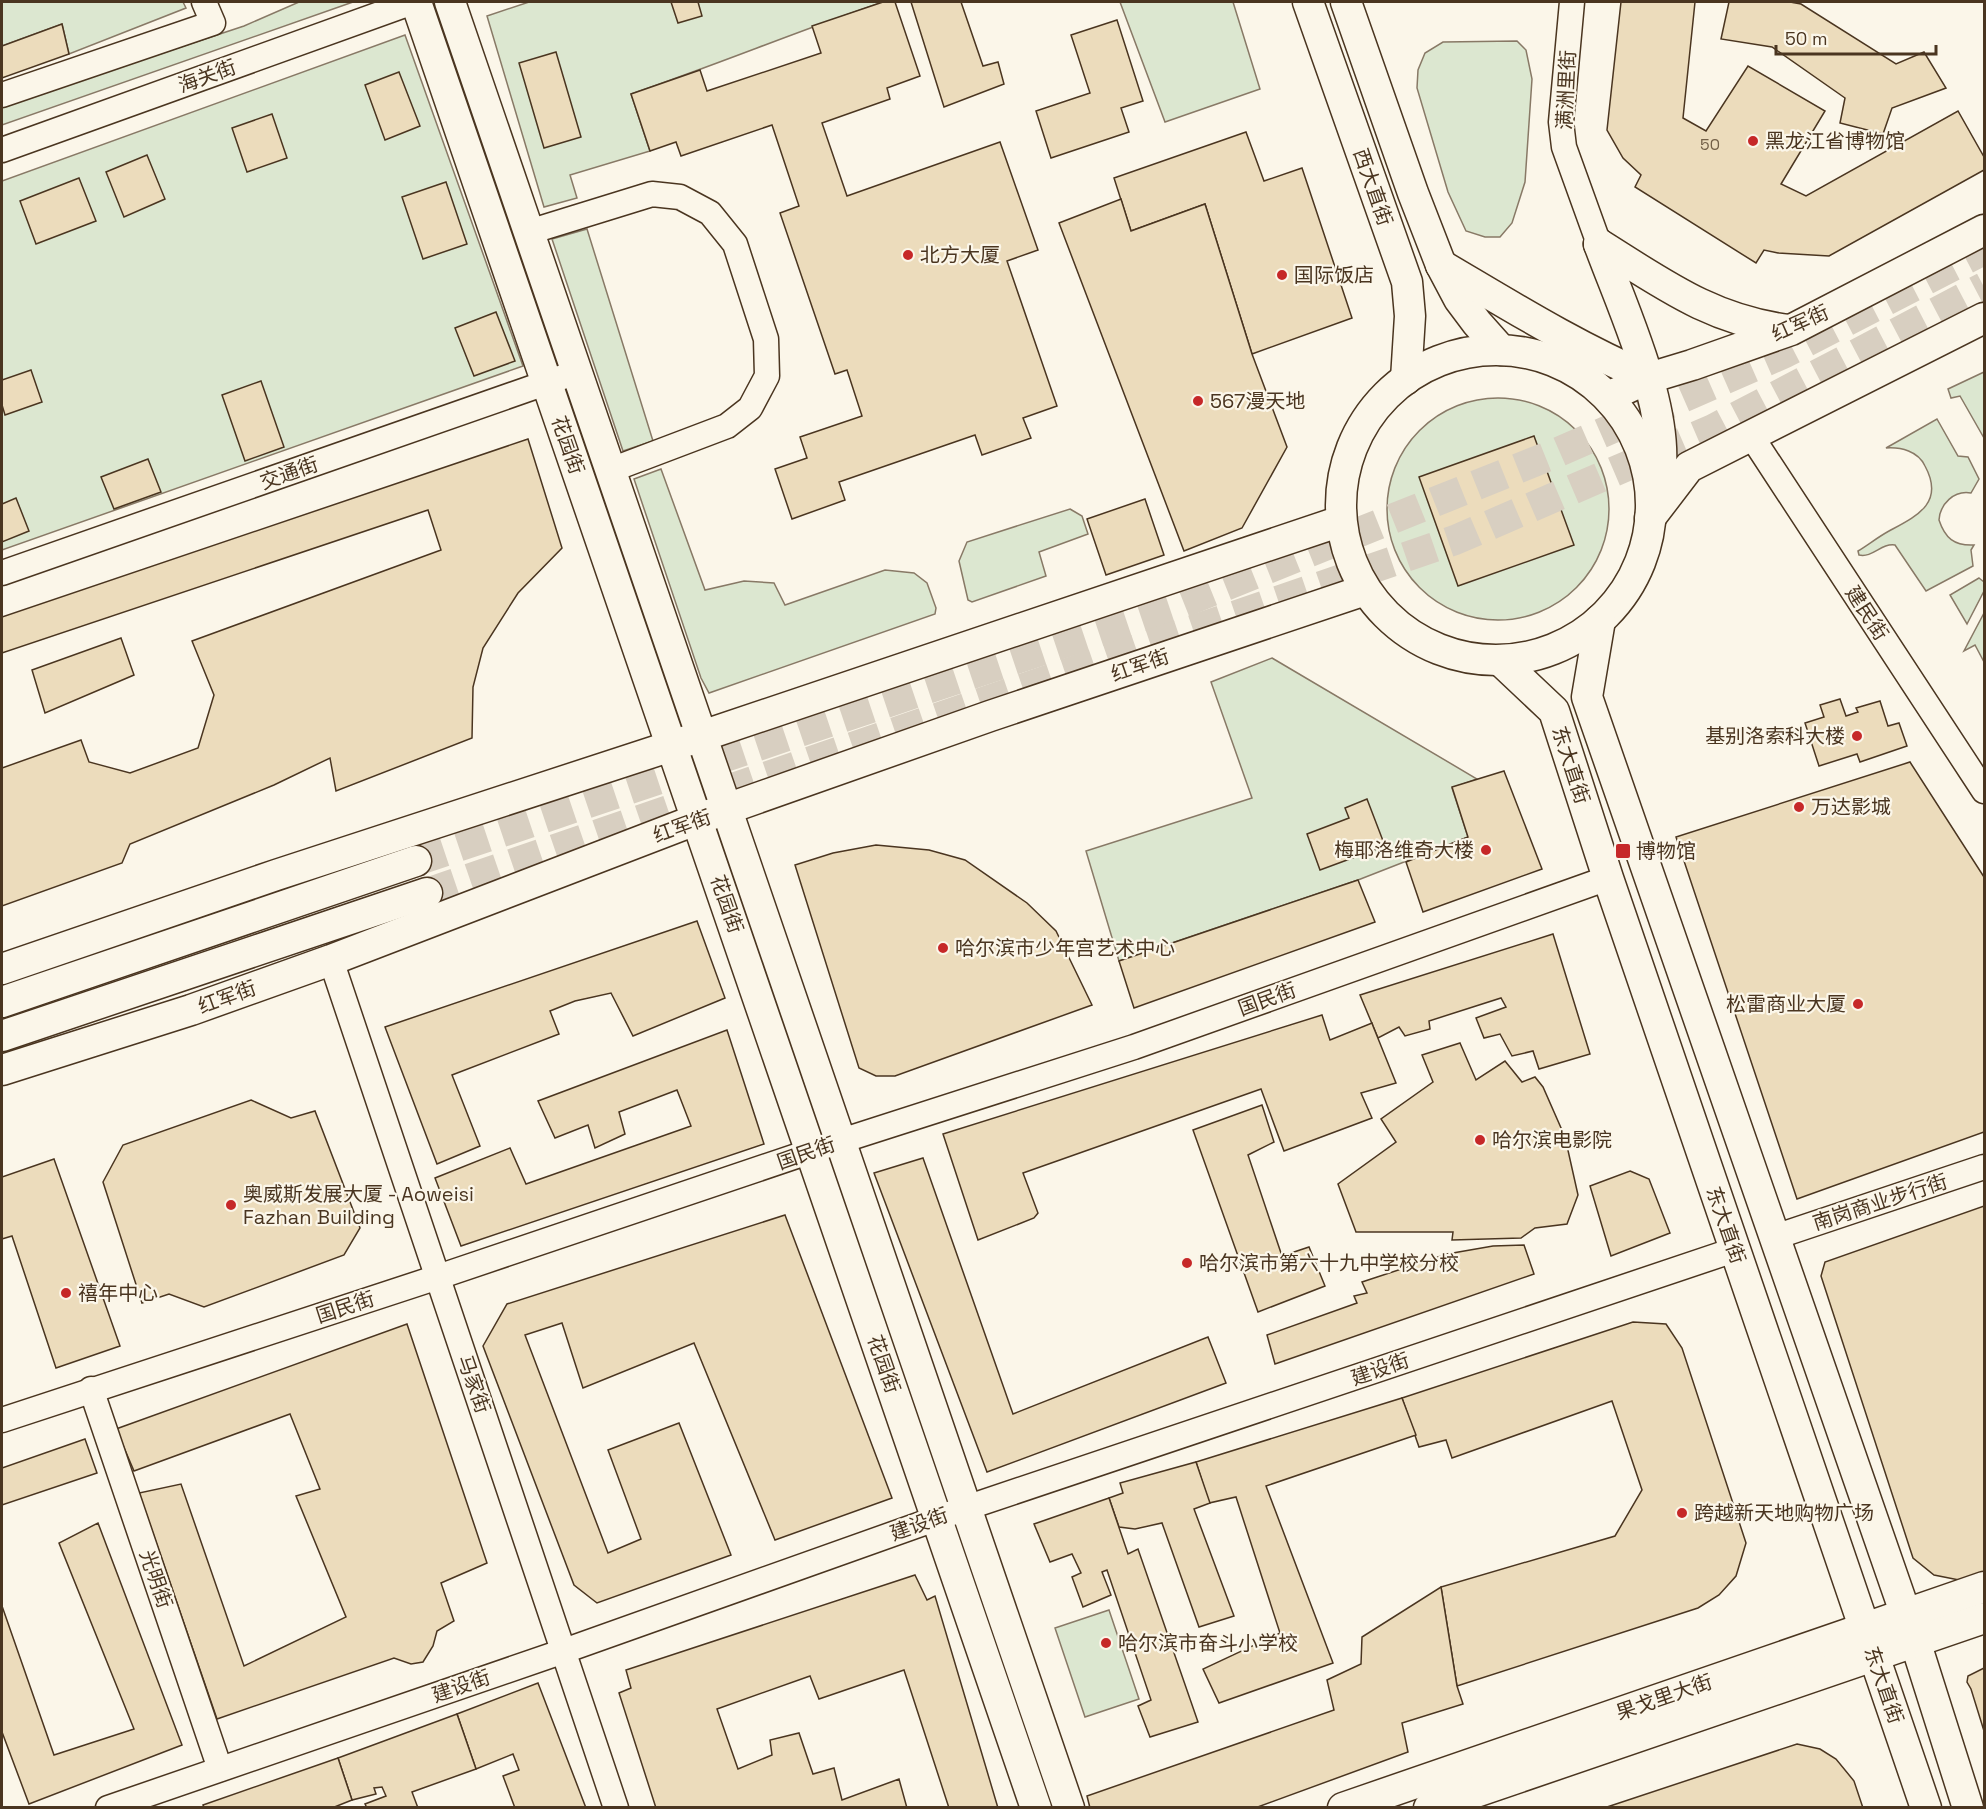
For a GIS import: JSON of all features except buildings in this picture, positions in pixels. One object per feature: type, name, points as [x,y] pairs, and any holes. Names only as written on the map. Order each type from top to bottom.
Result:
[{"type":"main road","name":"花园街","points":[[415,2],[698,819],[1036,1808]]},
{"type":"main road","name":"花园街","points":[[450,2],[1069,1808]]},
{"type":"main road","name":"西大直街","points":[[1308,2],[1407,282],[1410,316],[1406,378]]},
{"type":"main road","name":"西大直街","points":[[1346,2],[1413,193],[1441,265],[1459,299],[1501,350]]},
{"type":"main road","name":"红军街","points":[[1608,397],[1649,378],[1791,330],[1984,230]]},
{"type":"main road","points":[[1599,244],[1692,302],[1762,326],[1791,330]]},
{"type":"main road","points":[[1599,244],[1649,378],[1662,442],[1660,480],[1642,556],[1635,574],[1619,599],[1600,620],[1560,646],[1531,657],[1501,661],[1477,660],[1431,647],[1410,636],[1391,621],[1365,590],[1345,543],[1341,521],[1345,466],[1354,441],[1373,410],[1406,378],[1451,356],[1476,351],[1521,352],[1559,363],[1585,378],[1608,397],[1622,414],[1642,453],[1651,496],[1650,518]]},
{"type":"main road","points":[[1441,265],[1561,336],[1602,358],[1649,378]]},
{"type":"main road","points":[[1650,518],[1689,467],[1750,434],[1984,318]]},
{"type":"main road","points":[[2,969],[276,875],[672,746],[1341,521]]},
{"type":"main road","name":"红军街","points":[[2,1070],[191,1010],[331,960],[698,819],[990,716],[1365,590]]},
{"type":"main road","name":"东大直街","points":[[1600,620],[1587,697],[1915,1641],[1968,1808]]},
{"type":"main road","name":"东大直街","points":[[1501,661],[1554,711],[1734,1250],[1926,1808]]},
{"type":"main road","points":[[2,1002],[416,861]]},
{"type":"main road","name":"红军街","points":[[2,1036],[427,893]]},
{"type":"main road","points":[[129,994],[191,1010]]},
{"type":"main road","name":"果戈里大街","points":[[1343,1808],[1984,1587]]},
{"type":"main road","name":"果戈里大街","points":[[1429,1808],[1984,1618]]},
{"type":"street","points":[[2,95],[213,23],[204,2]]},
{"type":"street","name":"海关街","points":[[2,150],[415,2]]},
{"type":"street","name":"满洲里街","points":[[1572,2],[1561,122],[1564,147],[1599,244]]},
{"type":"street","points":[[529,232],[652,194],[680,197],[710,213],[735,244],[766,339],[767,376],[750,408],[727,426],[611,470]]},
{"type":"street","name":"交通街","points":[[2,573],[577,372]]},
{"type":"street","name":"建民街","points":[[1750,434],[1984,791]]},
{"type":"street","name":"国民街","points":[[2,1420],[438,1277],[841,1141],[1134,1047],[1608,878]]},
{"type":"street","name":"马家街","points":[[331,960],[616,1808]]},
{"type":"street","name":"南岗商业步行街","points":[[1775,1237],[1984,1167]]},
{"type":"street","name":"建设街","points":[[108,1808],[564,1651],[966,1508],[1734,1250]]},
{"type":"street","name":"光明街","points":[[92,1389],[220,1769]]},
{"type":"green space","points":[[2,2],[183,2],[186,8],[69,54],[62,24],[2,46]]},
{"type":"green space","points":[[299,2],[353,2],[2,125],[2,106],[244,26]]},
{"type":"green space","points":[[529,2],[883,2],[631,94],[650,151],[570,175],[577,198],[544,207],[487,16]]},
{"type":"green space","points":[[1120,2],[1233,2],[1260,89],[1165,122]]},
{"type":"green space","points":[[405,35],[523,366],[2,550],[2,181]]},
{"type":"green space","points":[[1517,41],[1526,50],[1532,79],[1525,182],[1512,223],[1500,237],[1485,237],[1466,231],[1448,192],[1417,88],[1418,70],[1425,53],[1443,42]]},
{"type":"green space","points":[[587,229],[653,441],[623,451],[552,239]]},
{"type":"green space","points":[[1984,372],[1984,438],[1960,396],[1951,398],[1948,389]]},
{"type":"green space","points":[[1498,398],[1520,400],[1550,411],[1568,423],[1584,439],[1596,457],[1604,477],[1609,509],[1607,531],[1596,561],[1584,579],[1568,595],[1550,607],[1530,615],[1498,620],[1476,618],[1446,607],[1428,595],[1412,579],[1400,561],[1392,541],[1387,509],[1389,487],[1400,457],[1412,439],[1428,423],[1446,411],[1466,403]]},
{"type":"green space","points":[[1937,419],[1958,456],[1968,457],[1979,479],[1971,493],[1959,494],[1949,499],[1942,509],[1939,520],[1944,532],[1951,540],[1974,545],[1971,550],[1973,566],[1926,591],[1895,545],[1885,546],[1864,555],[1859,555],[1858,551],[1918,514],[1930,499],[1932,490],[1930,479],[1922,461],[1914,453],[1897,448],[1886,448]]},
{"type":"green space","points":[[661,469],[705,590],[744,581],[774,583],[785,605],[885,570],[914,573],[927,583],[936,608],[935,614],[709,693],[701,678],[634,479]]},
{"type":"green space","points":[[1070,509],[1082,516],[1088,534],[1039,552],[1046,576],[972,602],[968,600],[959,561],[967,542]]},
{"type":"green space","points":[[1979,578],[1984,582],[1984,591],[1967,624],[1950,595]]},
{"type":"green space","points":[[1984,613],[1984,662],[1975,645],[1964,651]]},
{"type":"green space","points":[[1272,658],[1477,779],[1452,788],[1468,837],[1358,880],[1119,961],[1086,851],[1252,798],[1211,682]]},
{"type":"green space","points":[[1109,1610],[1139,1699],[1085,1717],[1055,1628]]},
{"type":"tunnel","points":[[416,861],[1180,604],[1554,454],[1785,353],[1984,250]]},
{"type":"tunnel","points":[[427,893],[1455,540],[1713,429],[1984,287]]},
{"type":"place","name":"黑龙江省博物馆","points":[[1753,141]]},
{"type":"place","name":"北方大厦","points":[[908,255]]},
{"type":"place","name":"国际饭店","points":[[1282,275]]},
{"type":"place","name":"567漫天地","points":[[1198,401]]},
{"type":"place","name":"基别洛索科大楼","points":[[1857,736]]},
{"type":"place","name":"万达影城","points":[[1799,807]]},
{"type":"place","name":"梅耶洛维奇大楼","points":[[1486,850]]},
{"type":"place","name":"博物馆","points":[[1623,851]]},
{"type":"place","name":"哈尔滨市少年宫艺术中心","points":[[943,948]]},
{"type":"place","name":"松雷商业大厦","points":[[1858,1004]]},
{"type":"place","name":"哈尔滨电影院","points":[[1480,1140]]},
{"type":"place","name":"奥威斯发展大厦 - Aoweisi Fazhan Building","points":[[231,1205]]},
{"type":"place","name":"哈尔滨市第六十九中学校分校","points":[[1187,1263]]},
{"type":"place","name":"禧年中心","points":[[66,1293]]},
{"type":"place","name":"跨越新天地购物广场","points":[[1682,1513]]},
{"type":"place","name":"哈尔滨市奋斗小学校","points":[[1106,1643]]}]
